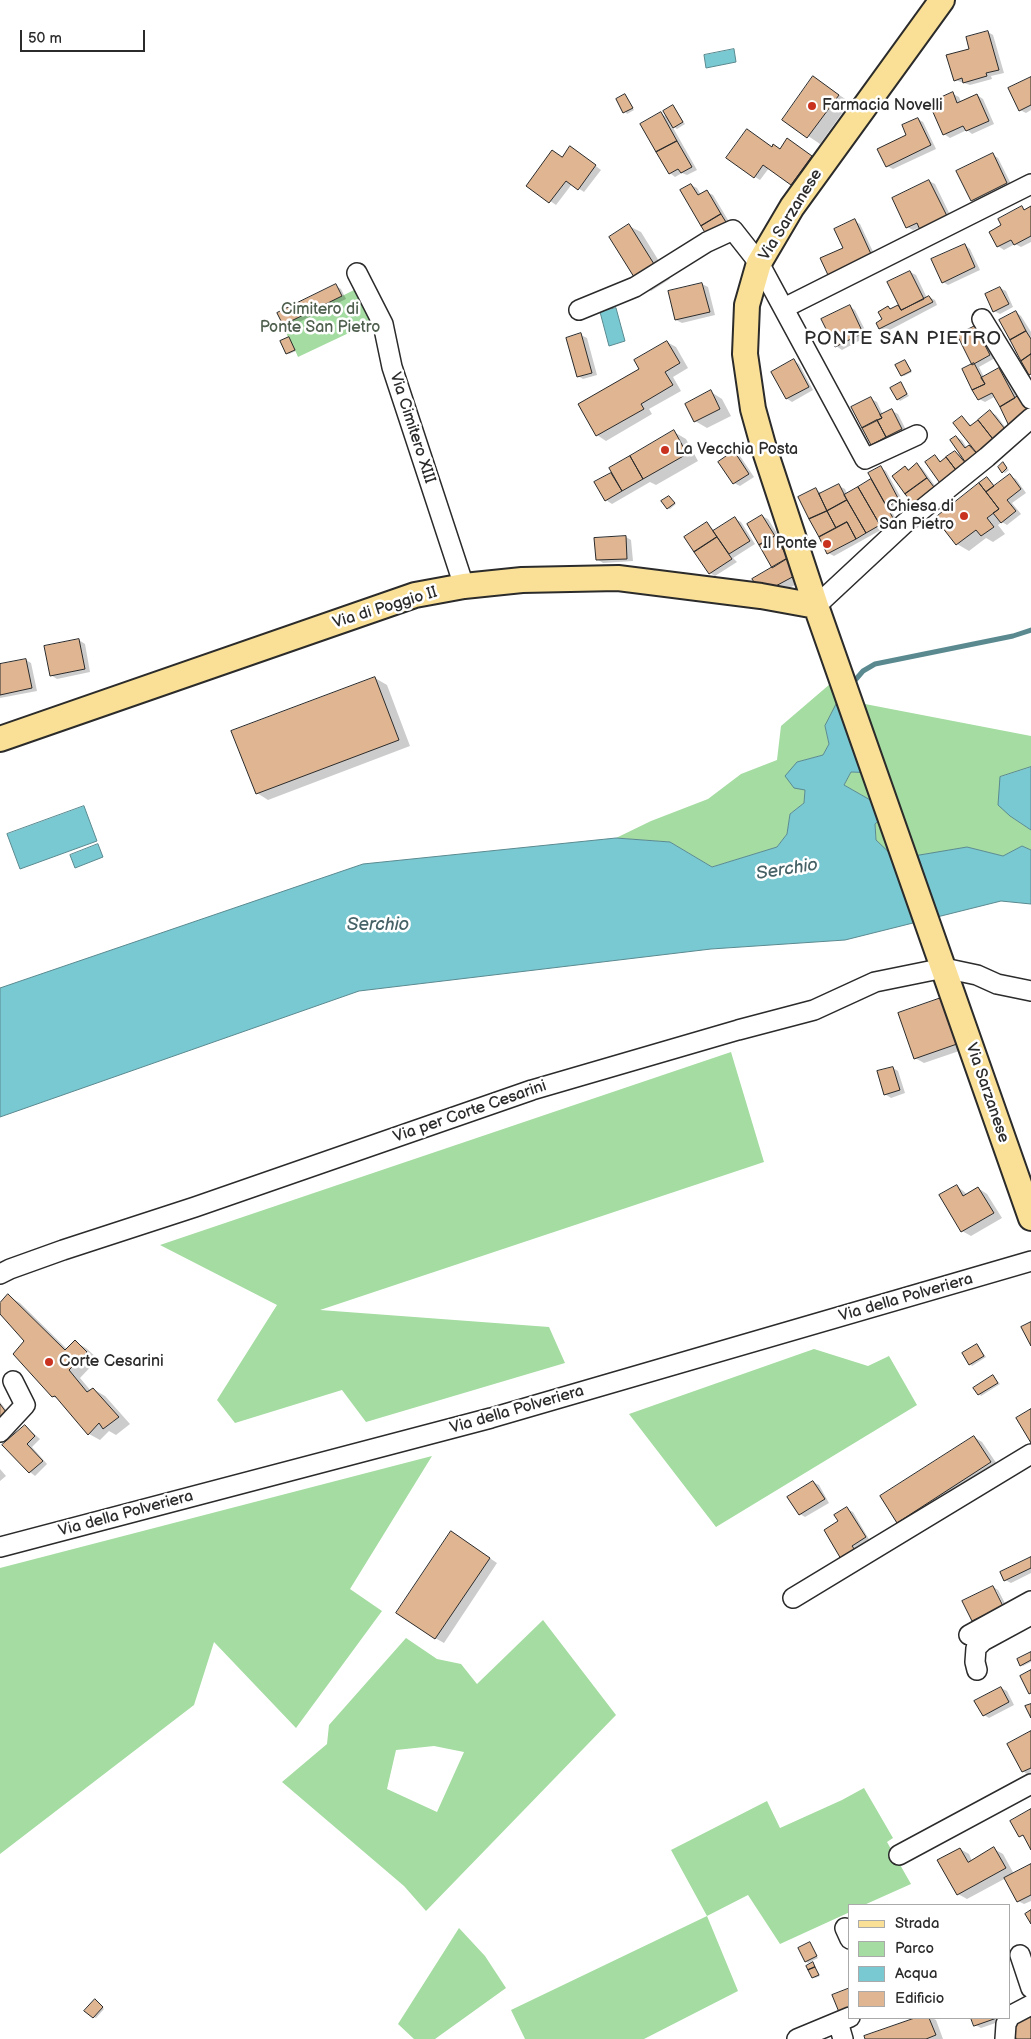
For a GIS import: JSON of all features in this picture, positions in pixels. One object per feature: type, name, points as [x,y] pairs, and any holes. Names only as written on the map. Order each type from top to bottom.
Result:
[{"type":"main road","name":"Via Sarzanese","points":[[942,0],[792,207],[760,263],[747,305],[745,354],[753,409],[763,445],[816,606],[1031,1218]]},
{"type":"main road","name":"Via di Poggio II","points":[[0,738],[415,595],[464,586],[522,580],[618,578],[761,596],[816,606]]},
{"type":"street","points":[[784,308],[1031,184]]},
{"type":"street","points":[[579,310],[634,287],[707,242],[733,230],[760,263],[865,459],[917,435]]},
{"type":"street","name":"Via Cimitero XIII","points":[[357,273],[382,324],[392,367],[464,586]]},
{"type":"street","points":[[982,319],[1031,399]]},
{"type":"street","points":[[816,606],[904,524],[987,457],[1031,418]]},
{"type":"street","points":[[944,968],[977,975],[997,984],[1031,991]]},
{"type":"street","name":"Via per Corte Cesarini","points":[[0,1274],[63,1250],[195,1207],[532,1090],[738,1030],[814,1010],[875,982],[944,968]]},
{"type":"street","name":"Via della Polveriera","points":[[0,1547],[491,1418],[1031,1262]]},
{"type":"street","points":[[0,1432],[25,1405],[13,1381]]},
{"type":"street","points":[[793,1598],[1031,1454]]},
{"type":"street","points":[[968,1635],[1031,1601]]},
{"type":"street","points":[[977,1670],[975,1662],[976,1648],[983,1641],[1031,1615]]},
{"type":"street","points":[[899,1855],[1031,1784]]},
{"type":"street","points":[[1020,1955],[1031,1988]]},
{"type":"street","points":[[1011,2016],[1031,2005]]},
{"type":"street","points":[[1005,2039],[1008,2019]]},
{"type":"street","points":[[796,2039],[844,2026]]},
{"type":"green space","name":"Cimitero di Ponte San Pietro","points":[[356,289],[372,322],[298,357],[295,350],[286,354],[280,341],[288,337],[277,313],[342,296]]},
{"type":"green space","points":[[830,684],[839,699],[1031,736],[1031,767],[1000,777],[1010,816],[1031,830],[1031,850],[1022,846],[1003,856],[967,847],[896,860],[876,840],[875,824],[887,813],[879,805],[844,785],[851,772],[878,773],[866,760],[855,756],[848,736],[868,731],[825,726],[829,744],[823,755],[797,762],[805,790],[804,803],[790,814],[787,834],[777,847],[712,867],[670,842],[616,838],[651,821],[708,799],[741,774],[777,760],[781,726]]},
{"type":"green space","points":[[731,1052],[764,1162],[320,1310],[549,1327],[565,1363],[366,1422],[342,1390],[235,1423],[217,1400],[277,1305],[160,1245]]},
{"type":"green space","points":[[814,1349],[868,1366],[889,1356],[917,1405],[716,1527],[629,1414]]},
{"type":"green space","points":[[432,1456],[350,1589],[382,1611],[296,1728],[214,1642],[194,1705],[0,1854],[0,1568]]},
{"type":"green space","points":[[543,1620],[616,1715],[426,1911],[404,1886],[282,1782],[327,1744],[329,1725],[406,1638],[437,1659],[461,1664],[477,1684]],"holes":[[[434,1746],[464,1752],[437,1812],[387,1789],[396,1750]]]},
{"type":"green space","points":[[864,1788],[893,1838],[887,1842],[911,1884],[866,1904],[848,1904],[848,1913],[780,1944],[748,1895],[707,1916],[671,1850],[767,1801],[780,1828]]},
{"type":"green space","points":[[707,1916],[738,1991],[644,2039],[525,2039],[511,2010]]},
{"type":"green space","points":[[459,1928],[485,1956],[506,1988],[435,2039],[414,2039],[398,2024]]},
{"type":"water","points":[[734,49],[736,62],[706,68],[704,55]]},
{"type":"water","points":[[616,308],[625,341],[609,346],[600,312]]},
{"type":"water","name":"Serchio","points":[[839,699],[868,731],[848,736],[855,756],[866,760],[879,773],[851,772],[844,785],[879,805],[887,813],[875,824],[876,840],[896,859],[967,847],[1003,856],[1022,846],[1031,850],[1031,904],[1001,901],[845,940],[711,949],[359,991],[0,1117],[0,988],[363,864],[616,838],[670,842],[712,867],[777,847],[787,834],[790,814],[804,803],[805,790],[794,788],[785,776],[797,762],[823,755],[829,744],[825,726]]},
{"type":"water","points":[[1031,767],[1031,830],[1010,816],[998,805],[1000,777]]},
{"type":"water","points":[[84,806],[97,841],[20,869],[7,834]]},
{"type":"water","points":[[98,844],[103,857],[75,868],[70,855]]},
{"type":"building","points":[[988,31],[999,70],[986,73],[987,76],[963,83],[962,78],[954,81],[946,55],[969,49],[966,37]]},
{"type":"building","points":[[813,76],[839,95],[807,138],[782,120]]},
{"type":"building","points":[[1031,77],[1031,105],[1019,111],[1008,88]]},
{"type":"building","points":[[953,92],[957,103],[977,94],[989,121],[966,131],[963,126],[943,135],[929,103]]},
{"type":"building","points":[[625,94],[633,108],[623,113],[616,99]]},
{"type":"building","points":[[673,105],[683,122],[673,128],[663,111]]},
{"type":"building","points":[[661,112],[677,141],[656,152],[640,124]]},
{"type":"building","points":[[918,118],[931,145],[886,167],[877,149],[906,135],[902,125]]},
{"type":"building","points":[[747,129],[772,147],[773,144],[780,149],[787,138],[812,156],[791,185],[763,165],[754,178],[726,158]]},
{"type":"building","points":[[677,141],[692,167],[681,173],[678,169],[669,174],[656,152]]},
{"type":"building","points":[[570,146],[596,165],[578,190],[566,181],[549,203],[526,186],[552,150],[562,157]]},
{"type":"building","points":[[993,153],[1007,183],[971,201],[956,171]]},
{"type":"building","points":[[929,180],[947,216],[920,230],[917,223],[906,228],[892,198]]},
{"type":"building","points":[[691,184],[698,195],[707,190],[721,214],[701,226],[680,190]]},
{"type":"building","points":[[1022,206],[1024,210],[1031,206],[1031,236],[1014,245],[1011,240],[997,247],[989,232],[1001,225],[998,219]]},
{"type":"building","points":[[721,214],[729,227],[709,239],[701,226]]},
{"type":"building","points":[[855,219],[871,254],[828,275],[820,258],[843,248],[834,229]]},
{"type":"building","points":[[629,224],[659,272],[639,285],[609,237]]},
{"type":"building","points":[[965,244],[975,267],[942,283],[931,259]]},
{"type":"building","points":[[910,271],[924,299],[901,310],[887,282]]},
{"type":"building","points":[[702,283],[710,312],[675,320],[668,291]]},
{"type":"building","points":[[336,284],[342,296],[283,325],[277,313]]},
{"type":"building","points":[[1000,287],[1009,304],[993,312],[985,294]]},
{"type":"building","points":[[929,296],[933,302],[879,329],[876,323],[882,319],[878,312],[888,306],[890,309],[898,305],[901,310]]},
{"type":"building","points":[[850,305],[863,333],[835,347],[821,319]]},
{"type":"building","points":[[1016,311],[1026,331],[1010,340],[999,320]]},
{"type":"building","points":[[975,326],[990,355],[972,365],[957,335]]},
{"type":"building","points":[[1026,331],[1031,339],[1031,354],[1021,361],[1010,340]]},
{"type":"building","points":[[581,333],[592,373],[577,377],[566,338]]},
{"type":"building","points":[[289,337],[295,350],[286,354],[280,341]]},
{"type":"building","points":[[667,341],[680,363],[665,372],[673,385],[641,404],[644,409],[596,436],[578,404],[639,369],[634,360]]},
{"type":"building","points":[[1031,354],[1031,374],[1029,375],[1021,361]]},
{"type":"building","points":[[794,359],[809,387],[786,399],[771,372]]},
{"type":"building","points":[[905,360],[911,371],[901,376],[895,365]]},
{"type":"building","points":[[974,363],[985,384],[972,390],[962,369]]},
{"type":"building","points":[[999,368],[1015,398],[1000,407],[992,393],[978,400],[972,390],[985,384],[981,378]]},
{"type":"building","points":[[901,382],[907,394],[897,400],[890,388]]},
{"type":"building","points":[[711,390],[720,409],[694,422],[685,404]]},
{"type":"building","points":[[1023,393],[1031,405],[1031,411],[1009,426],[1000,407]]},
{"type":"building","points":[[871,397],[882,418],[862,428],[851,407]]},
{"type":"building","points":[[892,409],[902,429],[886,437],[877,420],[882,418],[880,415]]},
{"type":"building","points":[[990,410],[1008,433],[996,443],[978,420]]},
{"type":"building","points":[[962,416],[970,426],[978,420],[996,443],[979,456],[953,423]]},
{"type":"building","points":[[877,420],[886,437],[871,445],[862,428]]},
{"type":"building","points":[[674,430],[687,454],[643,479],[630,456]]},
{"type":"building","points":[[956,436],[965,448],[969,445],[979,456],[968,466],[950,440]]},
{"type":"building","points":[[734,451],[749,474],[733,484],[718,462]]},
{"type":"building","points":[[955,451],[968,466],[959,474],[946,457]]},
{"type":"building","points":[[935,455],[940,462],[946,457],[959,474],[942,486],[925,462]]},
{"type":"building","points":[[630,456],[643,479],[622,491],[609,468]]},
{"type":"building","points":[[1003,462],[1007,468],[1002,473],[998,467]]},
{"type":"building","points":[[917,463],[927,478],[905,494],[892,476],[905,466],[908,470]]},
{"type":"building","points":[[881,466],[899,500],[887,507],[868,473]]},
{"type":"building","points":[[611,473],[622,491],[605,501],[594,482]]},
{"type":"building","points":[[1010,474],[1021,489],[1007,500],[1016,511],[1001,523],[993,513],[999,509],[986,492]]},
{"type":"building","points":[[987,477],[994,486],[986,492],[979,483]]},
{"type":"building","points":[[927,478],[937,491],[916,507],[905,494]]},
{"type":"building","points":[[871,479],[893,518],[880,525],[858,487]]},
{"type":"building","name":"Chiesa di San Pietro","points":[[979,483],[999,509],[987,518],[994,527],[981,536],[976,530],[956,545],[935,518]]},
{"type":"building","points":[[839,484],[847,500],[827,511],[819,494]]},
{"type":"building","points":[[858,487],[880,525],[866,533],[844,495]]},
{"type":"building","points":[[816,488],[827,511],[809,519],[798,497]]},
{"type":"building","points":[[669,496],[675,503],[667,509],[661,501]]},
{"type":"building","points":[[847,500],[866,533],[856,539],[847,522],[836,528],[827,511]]},
{"type":"building","points":[[827,511],[836,528],[819,537],[809,519]]},
{"type":"building","points":[[762,515],[775,536],[759,545],[747,524]]},
{"type":"building","points":[[735,517],[750,541],[729,554],[713,531]]},
{"type":"building","points":[[707,522],[717,537],[694,552],[684,537]]},
{"type":"building","points":[[847,522],[856,539],[827,554],[819,537]]},
{"type":"building","points":[[626,536],[627,559],[596,560],[594,538]]},
{"type":"building","points":[[775,536],[788,558],[772,568],[759,545]]},
{"type":"building","points":[[717,537],[732,559],[709,574],[694,552]]},
{"type":"building","points":[[788,558],[798,574],[772,588],[756,585],[752,579]]},
{"type":"building","points":[[79,639],[85,669],[50,676],[44,646]]},
{"type":"building","points":[[26,659],[32,688],[0,695],[0,664]]},
{"type":"building","points":[[375,677],[399,740],[256,794],[231,731]]},
{"type":"building","points":[[941,998],[957,1044],[914,1059],[898,1013]]},
{"type":"building","points":[[893,1067],[900,1090],[884,1095],[877,1071]]},
{"type":"building","points":[[957,1185],[963,1196],[978,1187],[994,1213],[961,1232],[939,1195]]},
{"type":"building","name":"Corte Cesarini","points":[[8,1294],[65,1350],[75,1340],[87,1352],[69,1370],[87,1392],[93,1388],[119,1417],[103,1429],[99,1423],[88,1435],[55,1396],[52,1397],[13,1354],[24,1341],[0,1314],[0,1303]]},
{"type":"building","points":[[1031,1322],[1031,1346],[1021,1327]]},
{"type":"building","points":[[977,1344],[984,1356],[969,1365],[962,1353]]},
{"type":"building","points":[[993,1375],[998,1383],[978,1395],[973,1388]]},
{"type":"building","points":[[0,1404],[9,1416],[0,1424]]},
{"type":"building","points":[[1031,1409],[1031,1443],[1016,1418]]},
{"type":"building","points":[[25,1425],[35,1436],[27,1444],[43,1461],[29,1473],[2,1445]]},
{"type":"building","points":[[974,1436],[991,1462],[897,1523],[880,1496]]},
{"type":"building","points":[[813,1481],[825,1499],[799,1515],[787,1497]]},
{"type":"building","points":[[847,1507],[866,1537],[852,1546],[855,1550],[841,1559],[824,1530],[838,1521],[834,1515]]},
{"type":"building","points":[[451,1531],[490,1558],[435,1639],[396,1613]]},
{"type":"building","points":[[1031,1557],[1031,1568],[1004,1581],[1000,1572]]},
{"type":"building","points":[[993,1586],[1003,1606],[972,1621],[962,1601]]},
{"type":"building","points":[[1031,1652],[1031,1660],[1020,1666],[1017,1659]]},
{"type":"building","points":[[1031,1670],[1031,1693],[1029,1694],[1020,1676]]},
{"type":"building","points":[[1001,1687],[1009,1702],[983,1716],[974,1701]]},
{"type":"building","points":[[1031,1704],[1031,1718],[1025,1706]]},
{"type":"building","points":[[1031,1731],[1031,1768],[1022,1772],[1007,1744]]},
{"type":"building","points":[[1031,1809],[1031,1850],[1023,1835],[1019,1837],[1010,1821]]},
{"type":"building","points":[[994,1847],[1006,1868],[957,1895],[937,1860],[960,1848],[968,1862]]},
{"type":"building","points":[[1031,1864],[1031,1895],[1017,1902],[1004,1878]]},
{"type":"building","points":[[1031,1910],[1031,1924],[1025,1914]]},
{"type":"building","points":[[810,1942],[817,1956],[805,1962],[798,1948]]},
{"type":"building","points":[[813,1962],[815,1967],[808,1970],[806,1966]]},
{"type":"building","points":[[815,1967],[819,1975],[812,1978],[808,1970]]},
{"type":"building","points":[[848,1989],[848,2014],[841,2017],[832,1995]]},
{"type":"building","points":[[95,1999],[103,2007],[93,2018],[84,2011]]},
{"type":"building","points":[[1031,2017],[1031,2039],[1016,2039],[1012,2022]]},
{"type":"building","points":[[912,2019],[929,2019],[936,2035],[926,2039],[865,2039],[864,2036]]},
{"type":"building","points":[[971,2019],[994,2019],[974,2026]]},
{"type":"waterway","points":[[851,685],[863,671],[875,664],[1013,636],[1031,630]]},
{"type":"place","name":"Farmacia Novelli","points":[[812,106]]},
{"type":"place","name":"La Vecchia Posta","points":[[665,450]]},
{"type":"place","name":"Chiesa di San Pietro","points":[[964,516]]},
{"type":"place","name":"Il Ponte","points":[[827,544]]},
{"type":"place","name":"Corte Cesarini","points":[[49,1362]]},
{"type":"district","name":"PONTE SAN PIETRO","points":[[903,339]]}]
